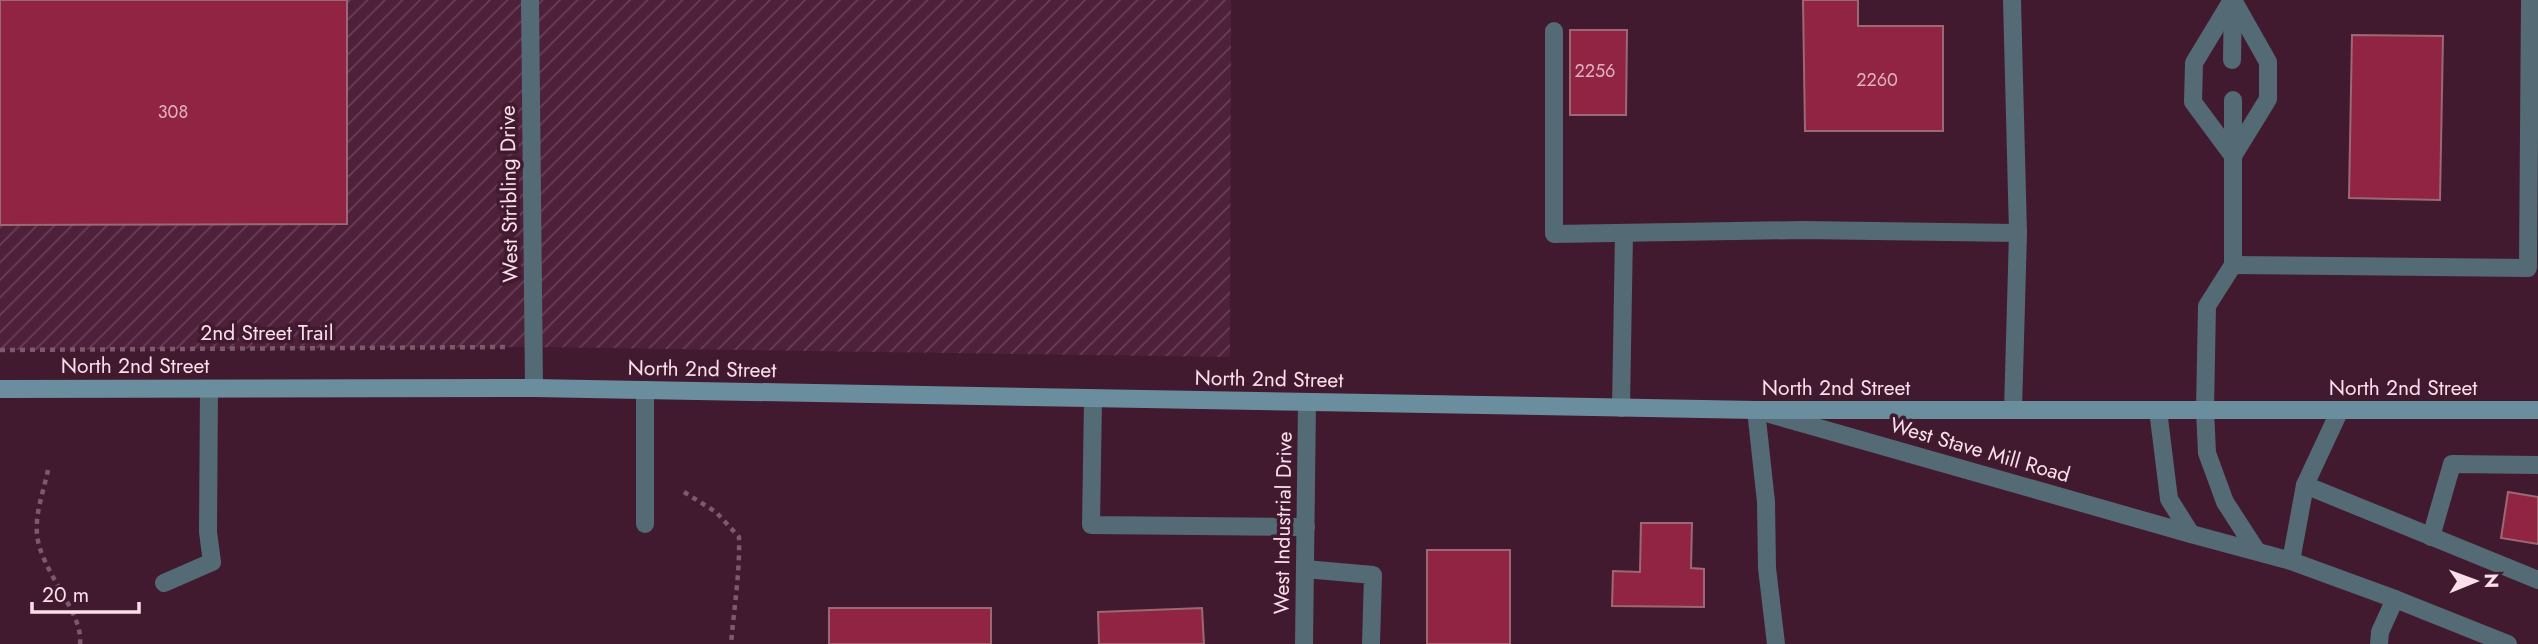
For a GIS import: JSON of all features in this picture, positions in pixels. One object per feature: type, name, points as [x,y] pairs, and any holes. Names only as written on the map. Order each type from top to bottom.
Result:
[{"type":"main road","name":"North 2nd Street","points":[[0,389],[534,388],[1756,410],[2538,410]]},
{"type":"street","name":"West Stribling Drive","points":[[530,0],[534,388]]},
{"type":"street","points":[[2012,0],[2018,233],[2013,410]]},
{"type":"street","points":[[2232,60],[2233,0]]},
{"type":"street","points":[[2233,0],[2194,63],[2193,102],[2233,156]]},
{"type":"street","points":[[2233,0],[2268,62],[2268,99],[2233,156]]},
{"type":"street","points":[[2233,265],[2533,268],[2534,66],[2530,0]]},
{"type":"street","points":[[1554,31],[1554,234],[1802,230],[2018,233]]},
{"type":"street","points":[[2233,100],[2233,265],[2207,306],[2207,453],[2225,502],[2256,550]]},
{"type":"street","points":[[1621,408],[1624,233]]},
{"type":"street","points":[[164,583],[212,562],[208,532],[209,389]]},
{"type":"street","points":[[645,390],[645,524]]},
{"type":"street","points":[[1093,399],[1091,525],[1306,527]]},
{"type":"street","name":"West Industrial Drive","points":[[1304,644],[1307,403]]},
{"type":"street","points":[[1756,410],[1766,502],[1767,568],[1776,644]]},
{"type":"street","name":"West Stave Mill Road","points":[[1756,410],[2191,534],[2256,550],[2395,598],[2508,644]]},
{"type":"street","points":[[2158,410],[2169,499],[2191,534]]},
{"type":"street","points":[[2291,561],[2305,485],[2340,410]]},
{"type":"street","points":[[2431,537],[2452,464],[2538,465]]},
{"type":"street","points":[[2305,485],[2538,579]]},
{"type":"street","points":[[1305,569],[1373,575],[1371,644]]},
{"type":"street","points":[[2379,644],[2380,632],[2395,598]]},
{"type":"path","name":"2nd Street Trail","points":[[0,350],[533,347]]},
{"type":"path","points":[[48,470],[37,533],[47,567],[73,616],[80,644]]},
{"type":"path","points":[[684,492],[716,512],[739,537],[740,567],[734,599],[731,644]]},
{"type":"shaded area","points":[[0,0],[1231,0],[1230,357],[533,347],[0,350]]},
{"type":"building","points":[[0,0],[347,0],[347,224],[0,225]]},
{"type":"building","points":[[1803,0],[1858,0],[1858,26],[1943,26],[1943,131],[1805,131]]},
{"type":"building","points":[[1570,30],[1627,30],[1626,115],[1570,115]]},
{"type":"building","points":[[2352,35],[2443,36],[2440,200],[2349,198]]},
{"type":"building","points":[[2508,492],[2538,497],[2538,544],[2501,538]]},
{"type":"building","points":[[1641,523],[1692,523],[1691,568],[1704,569],[1704,607],[1612,606],[1613,571],[1640,572]]},
{"type":"building","points":[[1427,550],[1510,550],[1510,644],[1427,644]]},
{"type":"building","points":[[829,608],[991,608],[991,644],[829,644]]},
{"type":"building","points":[[1202,608],[1204,644],[1099,644],[1098,612]]}]
